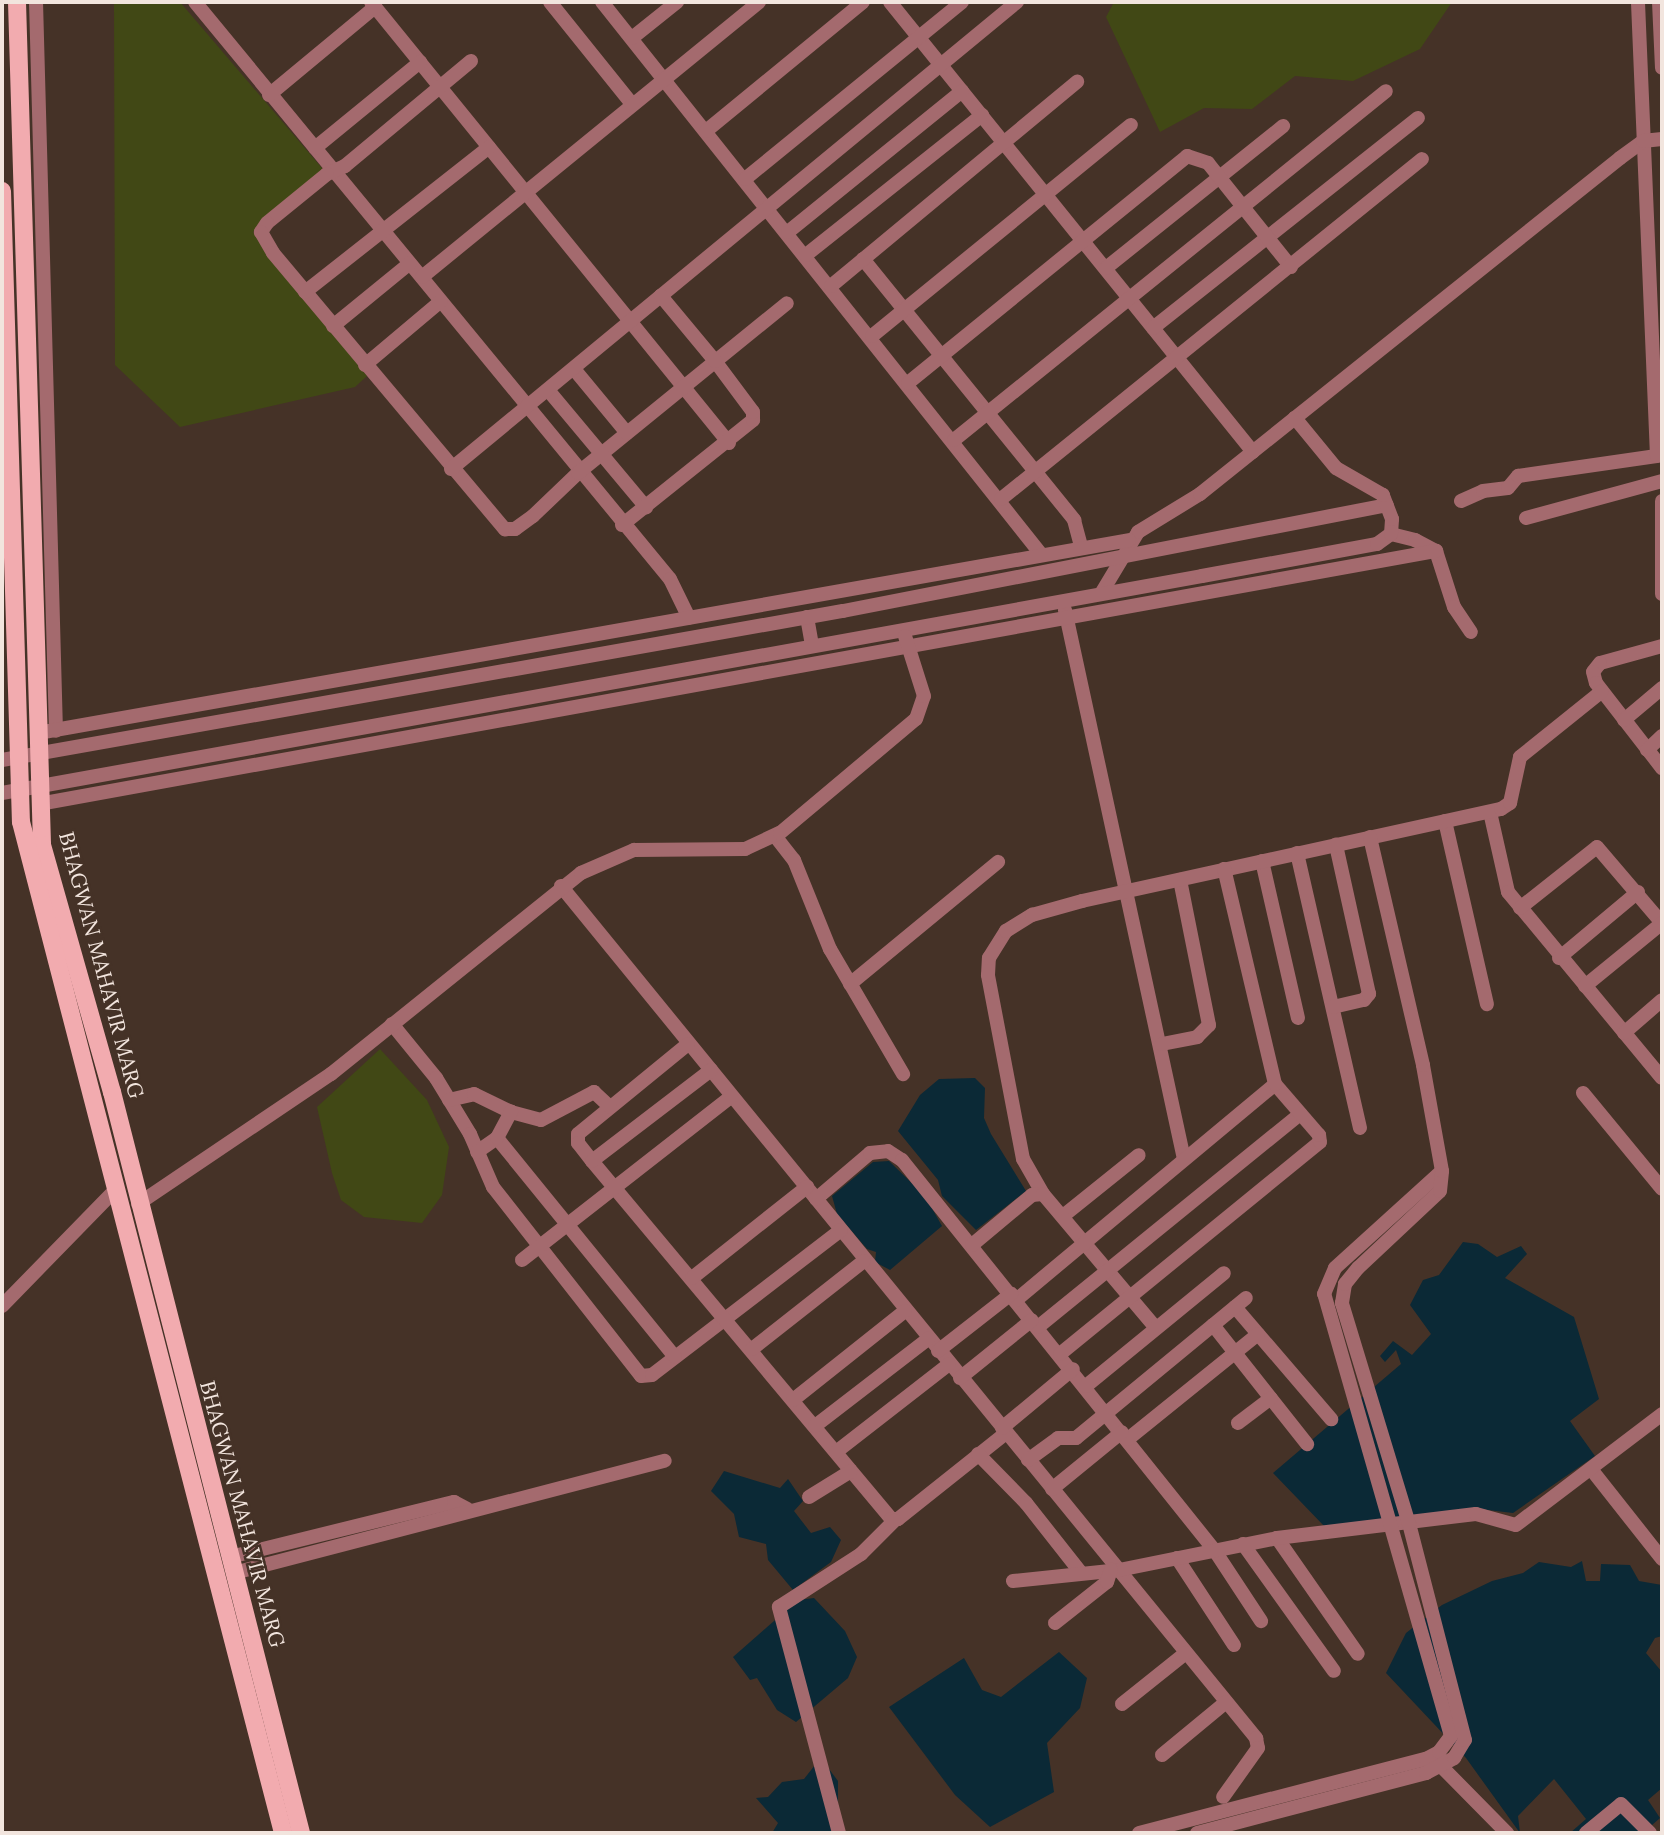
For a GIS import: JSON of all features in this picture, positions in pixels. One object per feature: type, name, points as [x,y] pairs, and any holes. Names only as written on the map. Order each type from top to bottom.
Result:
[{"type":"main road","name":"BHAGWAN MAHAVIR MARG","points":[[17,2],[47,732],[38,754],[39,795],[49,873],[112,1091],[138,1204],[301,1833]]},
{"type":"main road","name":"BHAGWAN MAHAVIR MARG","points":[[2,191],[11,791],[117,1188],[283,1833]]},
{"type":"street","points":[[36,2],[47,732],[1129,540],[1200,494],[1643,141],[1662,139]]},
{"type":"street","points":[[195,2],[269,95],[383,229],[578,473],[677,587],[689,618]]},
{"type":"street","points":[[550,2],[632,104]]},
{"type":"street","points":[[602,2],[872,336],[1041,554]]},
{"type":"street","points":[[632,38],[677,2]]},
{"type":"street","points":[[422,277],[524,191],[759,2]]},
{"type":"street","points":[[706,131],[863,2]]},
{"type":"street","points":[[890,2],[1253,452]]},
{"type":"street","points":[[745,179],[962,2]]},
{"type":"street","points":[[452,469],[1017,2]]},
{"type":"street","points":[[1526,518],[1662,480],[1655,472],[1660,453],[1638,2]]},
{"type":"street","points":[[1659,2],[1662,68]]},
{"type":"street","points":[[269,95],[373,4],[729,443]]},
{"type":"street","points":[[471,61],[262,227],[264,239],[305,292],[505,529],[524,523],[578,473],[787,303]]},
{"type":"street","points":[[315,148],[419,62]]},
{"type":"street","points":[[831,286],[1077,82]]},
{"type":"street","points":[[788,232],[962,91]]},
{"type":"street","points":[[954,440],[1385,91]]},
{"type":"street","points":[[806,255],[982,115]]},
{"type":"street","points":[[1153,328],[1418,118]]},
{"type":"street","points":[[872,336],[1131,125]]},
{"type":"street","points":[[1106,268],[1283,126]]},
{"type":"street","points":[[305,292],[489,147]]},
{"type":"street","points":[[908,383],[1187,156],[1200,157],[1220,176],[1292,267]]},
{"type":"street","points":[[1000,499],[1292,267],[1422,159]]},
{"type":"street","points":[[863,259],[1074,520],[1081,547]]},
{"type":"street","points":[[333,326],[410,263]]},
{"type":"street","points":[[622,525],[748,427],[753,412],[661,296]]},
{"type":"street","points":[[365,365],[441,301]]},
{"type":"street","points":[[574,369],[627,433]]},
{"type":"street","points":[[548,390],[646,507]]},
{"type":"street","points":[[1295,418],[1336,468],[1383,495],[1391,534]]},
{"type":"street","points":[[1461,500],[1483,491],[1508,488],[1518,476],[1660,453]]},
{"type":"street","points":[[1662,501],[1662,594]]},
{"type":"street","points":[[10,758],[807,617],[1387,505]]},
{"type":"street","points":[[39,795],[812,644],[1377,544],[1391,534],[1415,540],[1436,551],[1454,607],[1471,632]]},
{"type":"street","points":[[1102,592],[1129,540]]},
{"type":"street","points":[[11,791],[39,795],[1436,551]]},
{"type":"street","points":[[1063,599],[1162,1044],[1184,1159]]},
{"type":"street","points":[[807,617],[812,644]]},
{"type":"street","points":[[138,1204],[302,1094],[561,886],[599,863],[634,850],[745,849],[775,836],[885,749],[916,719],[924,696],[903,628]]},
{"type":"street","points":[[1662,646],[1596,665],[1594,677],[1662,768]]},
{"type":"street","points":[[1624,720],[1662,688]]},
{"type":"street","points":[[1156,1328],[1028,1174],[988,975],[989,958],[1001,936],[1022,919],[1224,869],[1490,811],[1510,803],[1520,757],[1602,691]]},
{"type":"street","points":[[1647,750],[1662,736]]},
{"type":"street","points":[[1490,811],[1502,877],[1520,908],[1559,958],[1662,1078]]},
{"type":"street","points":[[1445,821],[1487,1004]]},
{"type":"street","points":[[775,836],[799,869],[830,948],[904,1074]]},
{"type":"street","points":[[1139,1833],[1187,1827],[1203,1829],[1436,1762],[1461,1749],[1465,1740],[1463,1720],[1409,1524],[1342,1294],[1358,1268],[1440,1191],[1442,1171],[1423,1065],[1370,837]]},
{"type":"street","points":[[1333,1007],[1364,1000],[1369,994],[1336,845]]},
{"type":"street","points":[[1520,908],[1597,847],[1637,892],[1662,923],[1585,986]]},
{"type":"street","points":[[1297,853],[1360,1128]]},
{"type":"street","points":[[1262,861],[1298,1018]]},
{"type":"street","points":[[850,985],[998,862]]},
{"type":"street","points":[[1060,1354],[1129,1295],[1317,1145],[1319,1135],[1275,1084],[1224,869]]},
{"type":"street","points":[[1162,1044],[1197,1037],[1209,1025],[1180,880]]},
{"type":"street","points":[[561,886],[1115,1570],[1256,1738],[1258,1748],[1223,1797]]},
{"type":"street","points":[[1559,958],[1637,892]]},
{"type":"street","points":[[1624,1032],[1662,1000]]},
{"type":"street","points":[[392,1024],[449,1100],[493,1187],[641,1376],[649,1377],[841,1230]]},
{"type":"street","points":[[688,1044],[578,1134],[578,1143],[727,1317],[894,1521]]},
{"type":"street","points":[[592,1161],[711,1070]]},
{"type":"street","points":[[938,1351],[1086,1244],[1275,1084]]},
{"type":"street","points":[[449,1100],[474,1094],[511,1112],[541,1120],[594,1092],[610,1107]]},
{"type":"street","points":[[1583,1093],[1662,1189]]},
{"type":"street","points":[[522,1260],[732,1096]]},
{"type":"street","points":[[477,1152],[497,1138],[511,1112]]},
{"type":"street","points":[[960,1378],[1108,1270],[1300,1114]]},
{"type":"street","points":[[497,1138],[676,1357]]},
{"type":"street","points":[[692,1279],[870,1153],[888,1151],[916,1174],[1073,1369],[1215,1551],[1261,1622]]},
{"type":"street","points":[[1063,1216],[1139,1155]]},
{"type":"street","points":[[1436,1762],[1451,1736],[1324,1294],[1335,1268],[1442,1171]]},
{"type":"street","points":[[2,1306],[117,1188]]},
{"type":"street","points":[[972,1245],[1032,1195],[1043,1194]]},
{"type":"street","points":[[752,1349],[864,1261]]},
{"type":"street","points":[[1086,1386],[1224,1273]]},
{"type":"street","points":[[1028,1460],[1058,1438],[1072,1440],[1240,1303],[1258,1334],[1331,1419]]},
{"type":"street","points":[[793,1400],[905,1311]]},
{"type":"street","points":[[1213,1325],[1307,1444]]},
{"type":"street","points":[[1052,1489],[1258,1334]]},
{"type":"street","points":[[815,1426],[928,1339]]},
{"type":"street","points":[[836,1452],[949,1364]]},
{"type":"street","points":[[839,1833],[779,1607],[861,1554],[894,1521],[978,1454],[1073,1369]]},
{"type":"street","points":[[1238,1423],[1271,1398]]},
{"type":"street","points":[[1013,1581],[1115,1570],[1277,1538],[1476,1514],[1516,1525],[1661,1416]]},
{"type":"street","points":[[978,1454],[1026,1503],[1081,1573]]},
{"type":"street","points":[[232,1565],[454,1502],[467,1509],[665,1461]]},
{"type":"street","points":[[1591,1469],[1662,1559]]},
{"type":"street","points":[[809,1497],[851,1471]]},
{"type":"street","points":[[1277,1538],[1358,1654]]},
{"type":"street","points":[[1243,1544],[1334,1671]]},
{"type":"street","points":[[1177,1558],[1234,1646]]},
{"type":"street","points":[[1055,1623],[1107,1582],[1115,1570]]},
{"type":"street","points":[[1122,1704],[1186,1653]]},
{"type":"street","points":[[1162,1755],[1226,1702]]},
{"type":"street","points":[[1436,1762],[1507,1833]]},
{"type":"street","points":[[1586,1833],[1622,1804],[1650,1833],[1662,1822]]},
{"type":"green space","points":[[114,2],[180,2],[327,174],[253,232],[367,376],[355,387],[180,427],[115,365]]},
{"type":"green space","points":[[1114,2],[1452,2],[1420,49],[1353,81],[1295,76],[1252,109],[1204,108],[1160,132],[1106,17]]},
{"type":"green space","points":[[380,1049],[427,1100],[449,1147],[442,1195],[422,1223],[364,1217],[341,1200],[332,1173],[317,1107]]},
{"type":"water","points":[[975,1078],[985,1088],[984,1118],[991,1134],[1026,1191],[976,1230],[942,1196],[938,1180],[898,1131],[920,1095],[939,1079]]},
{"type":"water","points":[[889,1161],[925,1196],[942,1226],[890,1270],[875,1262],[876,1252],[867,1249],[837,1214],[832,1196],[873,1162]]},
{"type":"water","points":[[1463,1242],[1478,1244],[1497,1257],[1521,1246],[1527,1254],[1505,1278],[1574,1317],[1599,1399],[1570,1421],[1595,1456],[1513,1513],[1471,1508],[1325,1527],[1273,1473],[1401,1364],[1396,1350],[1385,1362],[1380,1356],[1393,1341],[1412,1355],[1431,1334],[1410,1305],[1423,1280],[1439,1275]]},
{"type":"water","points":[[724,1471],[780,1488],[788,1479],[803,1501],[794,1511],[811,1533],[830,1527],[841,1540],[831,1562],[793,1590],[768,1560],[766,1544],[739,1537],[734,1514],[711,1491]]},
{"type":"water","points":[[1582,1561],[1586,1581],[1600,1581],[1601,1564],[1630,1565],[1639,1581],[1662,1585],[1662,1636],[1655,1638],[1646,1653],[1662,1672],[1662,1788],[1648,1800],[1660,1818],[1643,1833],[1570,1833],[1586,1819],[1554,1779],[1518,1816],[1520,1833],[1466,1758],[1386,1673],[1406,1633],[1442,1605],[1492,1581],[1523,1573],[1539,1562],[1571,1567]]},
{"type":"water","points":[[814,1598],[845,1631],[857,1657],[848,1678],[796,1722],[777,1710],[757,1678],[750,1680],[733,1657],[798,1600]]},
{"type":"water","points":[[1059,1652],[1087,1678],[1080,1708],[1047,1743],[1054,1792],[990,1827],[955,1795],[889,1707],[964,1658],[982,1690],[1001,1697]]},
{"type":"water","points":[[815,1765],[826,1765],[838,1781],[838,1833],[772,1833],[778,1823],[756,1798],[768,1797],[782,1782],[804,1779]]}]
